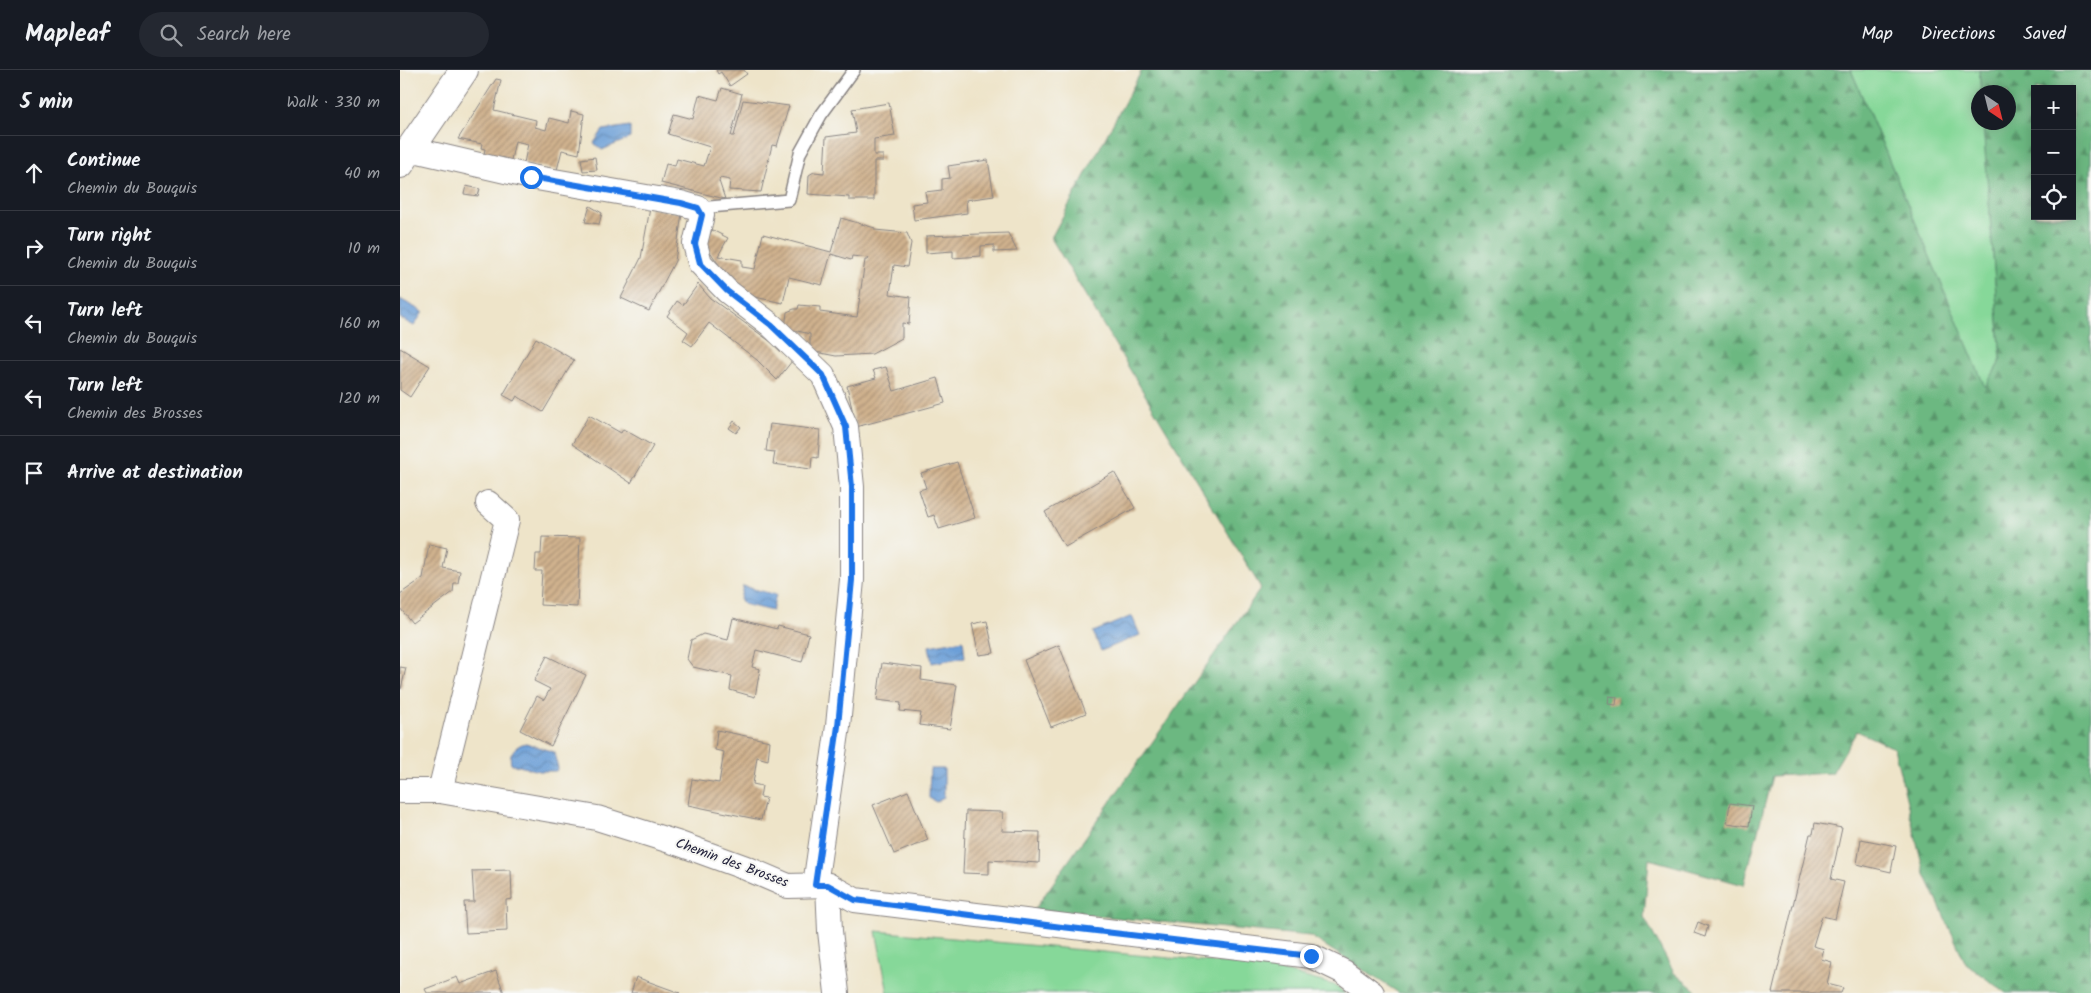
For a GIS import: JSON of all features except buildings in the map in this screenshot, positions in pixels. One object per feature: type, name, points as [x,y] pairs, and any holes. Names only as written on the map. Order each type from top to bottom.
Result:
[{"type":"street","points":[[464,70],[405,156],[681,203],[698,208],[702,215],[695,244],[700,263],[727,291],[771,325],[823,375],[846,427],[852,487],[852,580],[822,885],[830,931],[836,993]]},
{"type":"street","points":[[440,791],[507,520],[488,503]]},
{"type":"street","name":"Chemin des Brosses","points":[[400,791],[440,791],[596,818],[680,844],[746,868],[788,886],[822,885]]},
{"type":"street","points":[[822,885],[855,900],[1062,927],[1311,956],[1344,972],[1372,993]]},
{"type":"lane","points":[[698,208],[788,200],[800,153],[821,115],[854,70]]},
{"type":"green space","points":[[1142,70],[1851,70],[1985,387],[2001,360],[1984,130],[2016,130],[2016,85],[1980,85],[1979,70],[2091,70],[2091,993],[2006,993],[1966,964],[1924,872],[1894,748],[1857,731],[1832,773],[1772,776],[1744,885],[1649,859],[1644,917],[1674,973],[1699,993],[1399,993],[1310,936],[1034,910],[1261,588],[1051,238]]},
{"type":"green space","points":[[1851,70],[1979,70],[1980,85],[1971,85],[1971,130],[1984,130],[2001,360],[1985,388]]},
{"type":"green space","points":[[876,931],[1267,967],[1334,985],[1345,993],[888,993]]},
{"type":"water","points":[[630,126],[630,138],[602,150],[594,143],[603,130]]},
{"type":"water","points":[[400,299],[423,312],[414,326],[400,318]]},
{"type":"water","points":[[743,586],[776,595],[772,611],[743,604],[740,599]]},
{"type":"water","points":[[1132,616],[1140,635],[1101,651],[1093,632]]},
{"type":"water","points":[[963,640],[965,657],[932,663],[929,646]]},
{"type":"water","points":[[526,743],[554,752],[558,768],[556,771],[539,771],[511,764],[510,760],[514,750]]},
{"type":"water","points":[[930,769],[944,769],[944,798],[936,802],[929,798]]},
{"type":"route","points":[[531,177],[692,205],[698,208],[702,215],[695,244],[700,263],[727,291],[771,325],[823,375],[846,427],[852,487],[852,580],[838,726],[815,885],[828,885],[855,900],[1062,927],[1311,956]]}]
